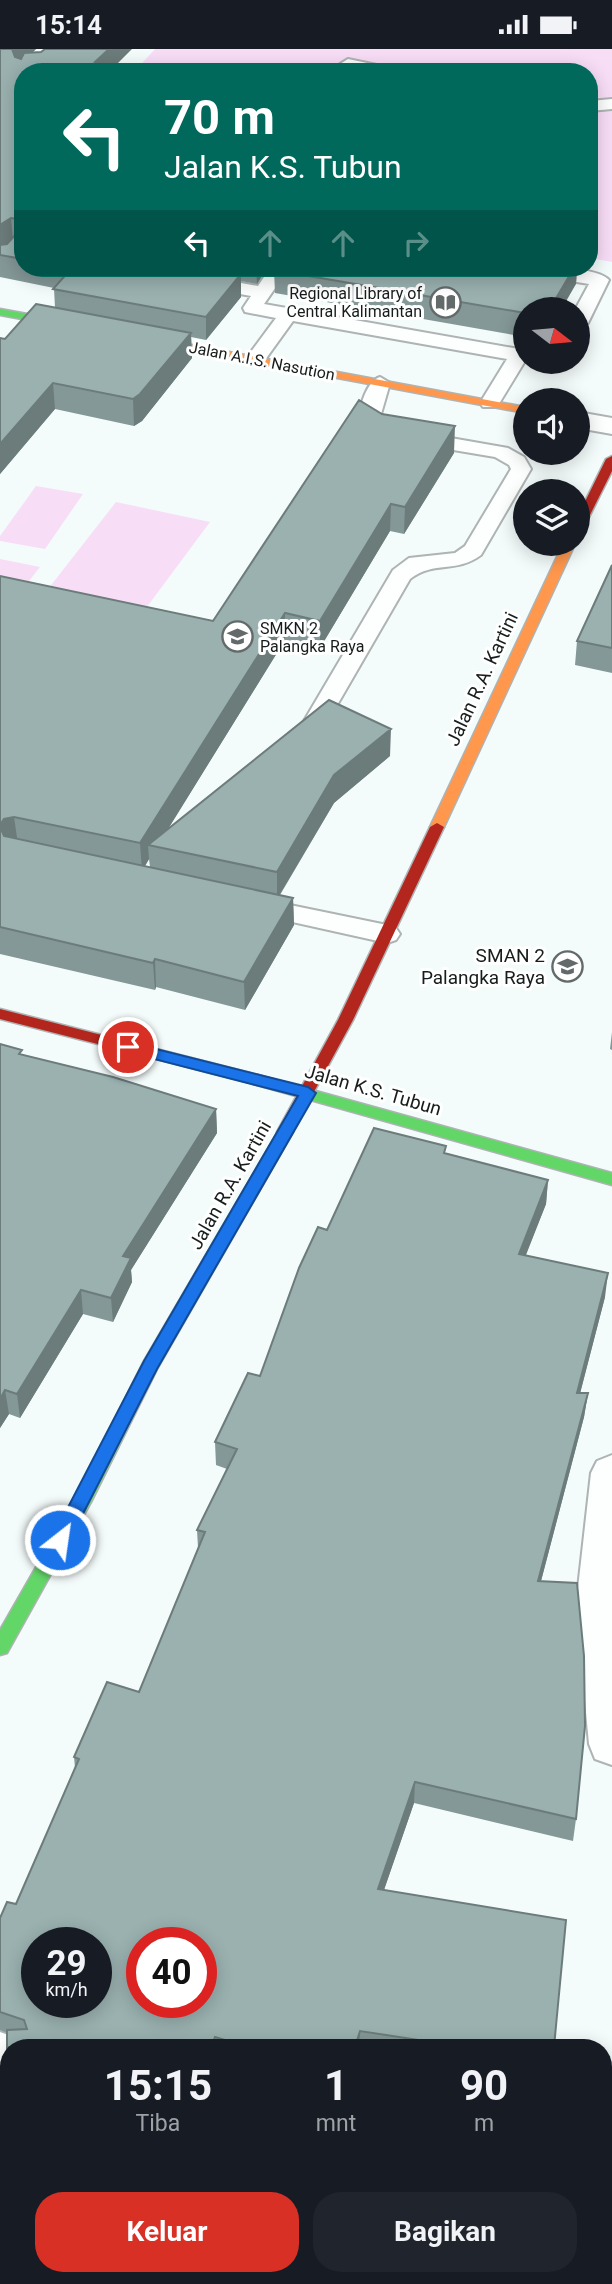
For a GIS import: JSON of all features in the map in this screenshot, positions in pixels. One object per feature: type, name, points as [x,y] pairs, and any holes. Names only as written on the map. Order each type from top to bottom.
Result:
[{"type":"street","points":[[0,312],[94,330]]},
{"type":"street","name":"Jalan A.I.S. Nasution","points":[[121,335],[513,408]]},
{"type":"street","points":[[590,422],[612,426]]},
{"type":"street","points":[[590,503],[612,459]]},
{"type":"street","name":"Jalan R.A. Kartini","points":[[0,1647],[85,1497],[150,1366],[308,1093],[387,934],[563,556]]},
{"type":"street","name":"Jalan K.S. Tubun","points":[[0,1014],[308,1093],[612,1179]]},
{"type":"street","points":[[612,1473],[597,1606],[612,1744]]},
{"type":"lane","points":[[270,277],[263,293],[252,308],[513,354]]},
{"type":"lane","points":[[582,277],[606,281],[590,305]]},
{"type":"lane","points":[[187,279],[263,293]]},
{"type":"lane","points":[[255,360],[288,314]]},
{"type":"lane","points":[[491,404],[513,370]]},
{"type":"lane","points":[[313,726],[401,575],[417,563],[461,559],[473,550],[521,469],[517,461],[501,452],[382,432],[369,423],[369,414],[380,383]]},
{"type":"lane","points":[[236,902],[387,934]]},
{"type":"shaded area","points":[[155,49],[612,49],[612,262],[598,259],[598,63],[142,63]]},
{"type":"shaded area","points":[[36,486],[83,494],[45,549],[0,541],[0,536]]},
{"type":"shaded area","points":[[116,502],[210,522],[138,619],[41,598]]},
{"type":"shaded area","points":[[0,559],[40,567],[26,585],[0,580]]},
{"type":"building","points":[[0,49],[12,49],[15,57],[21,59],[24,53],[41,52],[45,49],[109,49],[95,62],[100,63],[14,63],[14,218],[0,225]]},
{"type":"building","points":[[14,236],[14,257],[0,255],[0,245],[7,244]]},
{"type":"building","points":[[64,277],[239,277],[206,317],[53,289]]},
{"type":"building","points":[[315,277],[569,277],[557,297],[513,297],[513,311]]},
{"type":"building","points":[[36,304],[191,333],[133,399],[53,383],[0,444],[0,338],[5,339]]},
{"type":"building","points":[[359,400],[382,414],[455,426],[405,507],[391,504],[320,621],[285,613],[140,843],[14,817],[4,819],[0,825],[0,576],[213,621]]},
{"type":"building","points":[[612,565],[612,648],[577,641]]},
{"type":"building","points":[[329,700],[391,729],[334,775],[277,872],[148,845]]},
{"type":"building","points":[[0,827],[4,836],[293,898],[244,982],[155,959],[153,963],[0,927]]},
{"type":"building","points":[[0,1044],[22,1050],[19,1054],[113,1077],[216,1109],[123,1256],[131,1258],[111,1298],[81,1290],[17,1394],[5,1390],[0,1399]]},
{"type":"building","points":[[374,1128],[446,1146],[444,1153],[548,1180],[519,1254],[608,1273],[577,1393],[588,1393],[538,1581],[577,1583],[584,1656],[585,1726],[576,1819],[415,1782],[378,1889],[566,1920],[555,2039],[412,2039],[360,2031],[358,2039],[7,2039],[7,2030],[27,2029],[24,2020],[0,2012],[0,1918],[7,1902],[16,1904],[79,1759],[74,1757],[107,1682],[139,1692],[205,1532],[197,1530],[237,1449],[215,1442],[248,1373],[260,1376],[299,1268],[318,1227],[327,1230]]},
{"type":"traffic: fast","points":[[0,312],[76,326]]},
{"type":"traffic: fast","points":[[258,1080],[612,1179]]},
{"type":"traffic: fast","points":[[0,1647],[85,1497],[150,1366],[285,1132]]},
{"type":"traffic: slow","points":[[138,338],[513,408]]},
{"type":"traffic: slow","points":[[437,827],[563,556]]},
{"type":"traffic: jam","points":[[590,503],[612,459]]},
{"type":"traffic: jam","points":[[285,1132],[345,1020],[437,827]]},
{"type":"traffic: jam","points":[[0,1014],[258,1080]]},
{"type":"place","name":"Regional Library of Central Kalimantan","points":[[445,302]]},
{"type":"place","name":"SMKN 2 Palangka Raya","points":[[237,637]]},
{"type":"place","name":"SMAN 2 Palangka Raya","points":[[568,966]]},
{"type":"route","points":[[60,1540],[85,1497],[150,1366],[308,1093],[128,1047]]}]
